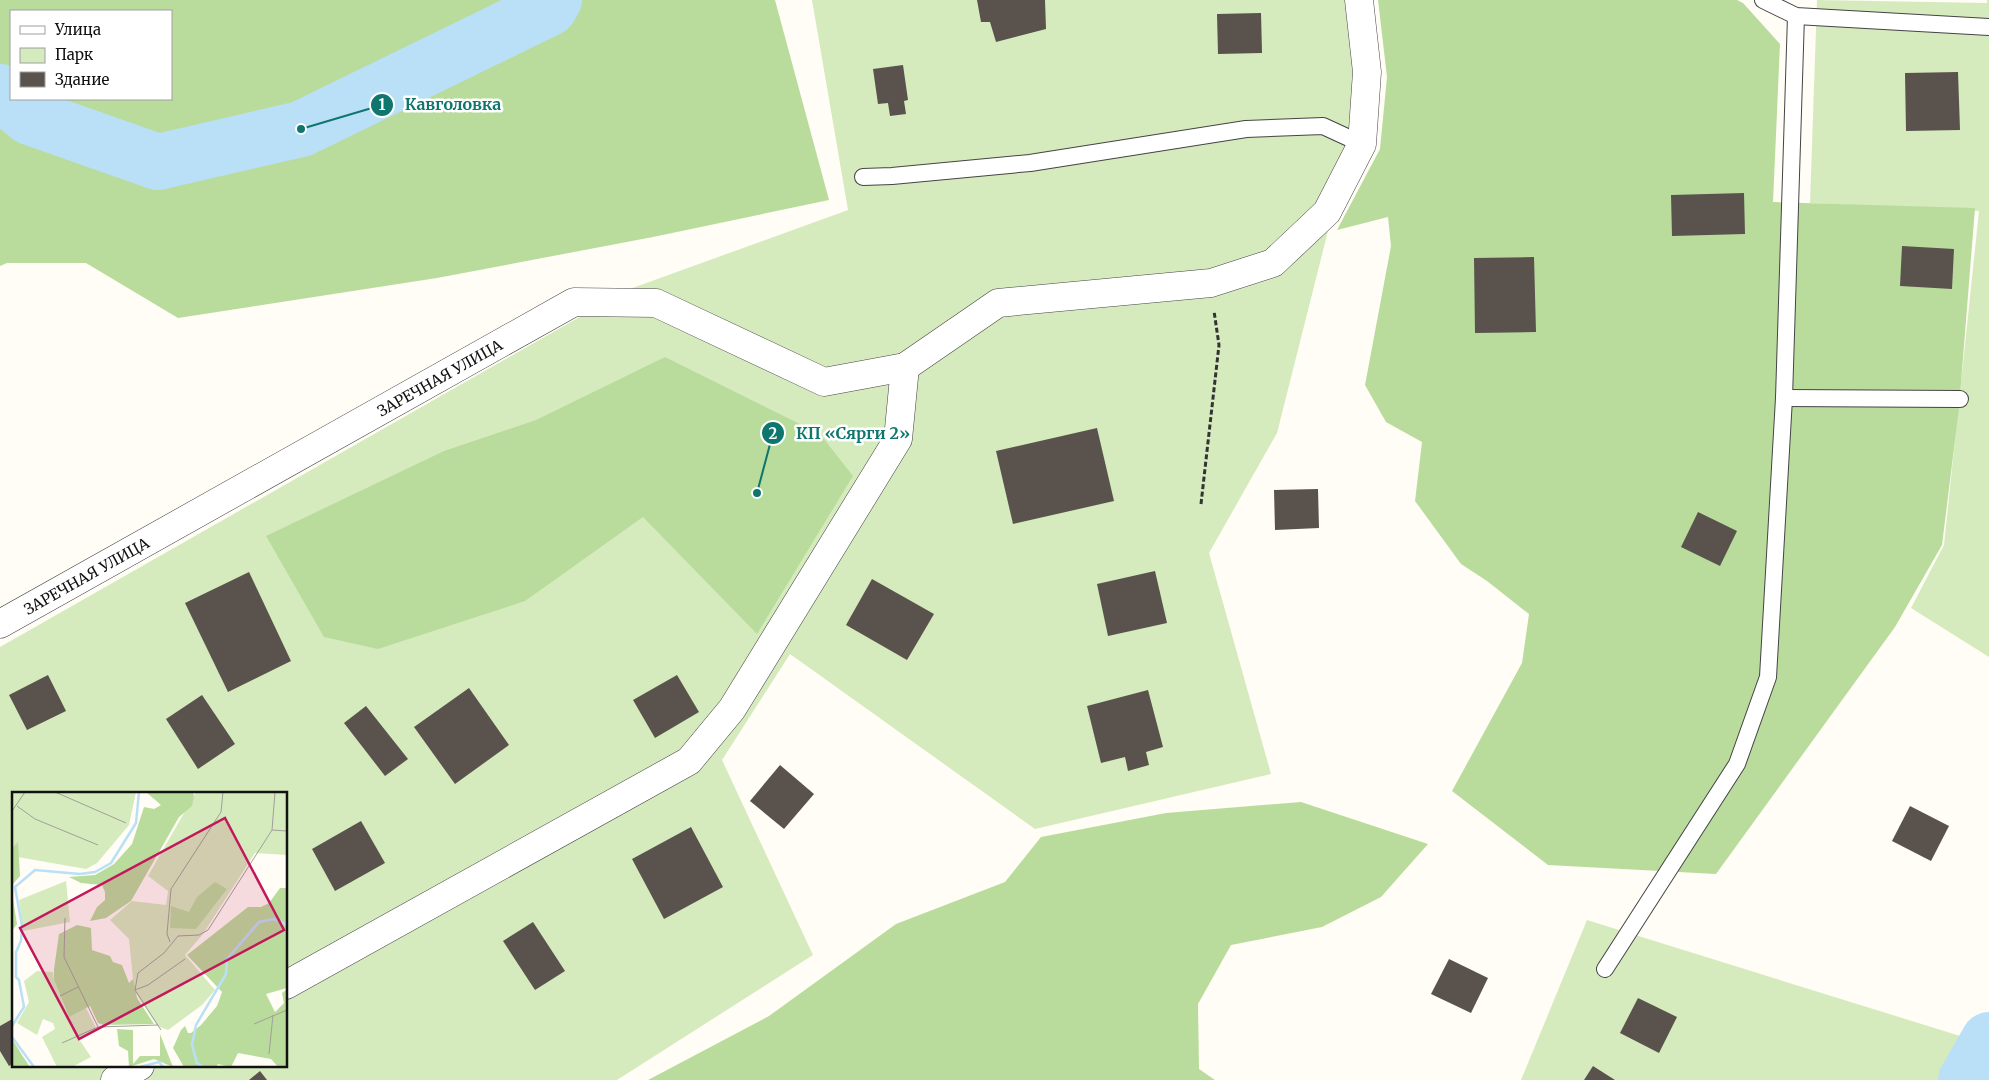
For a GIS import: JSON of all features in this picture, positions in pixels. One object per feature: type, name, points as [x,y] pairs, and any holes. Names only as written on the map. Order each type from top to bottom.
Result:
[{"type":"street","points":[[288,984],[689,761],[732,709],[898,439],[905,367],[998,304],[1211,283],[1273,263],[1280,257],[1327,212],[1362,144],[1367,72],[1359,0]]},
{"type":"street","name":"ЗАРЕЧНАЯ УЛИЦА","points":[[0,624],[574,302],[656,303],[824,382],[905,367]]},
{"type":"street","points":[[115,1080],[136,1068]]},
{"type":"lane","points":[[1763,0],[1796,16],[1989,28]]},
{"type":"lane","points":[[1605,969],[1737,764],[1768,677],[1784,398],[1796,16]]},
{"type":"lane","points":[[863,177],[1030,163],[1246,129],[1323,126],[1362,144]]},
{"type":"lane","points":[[1784,398],[1960,399]]},
{"type":"path","points":[[1201,504],[1219,345],[1211,283]]},
{"type":"green space","points":[[0,0],[775,0],[829,200],[653,237],[437,278],[178,318],[86,263],[7,263],[0,266]]},
{"type":"green space","points":[[812,0],[1370,0],[1379,77],[1329,227],[1277,433],[1209,553],[1271,774],[1035,829],[790,654],[722,760],[813,955],[617,1080],[0,1080],[0,647],[627,290],[848,210]]},
{"type":"green space","points":[[1378,0],[1737,0],[1743,3],[1780,44],[1773,202],[1975,208],[1959,408],[1942,545],[1895,627],[1716,874],[1548,865],[1452,791],[1522,663],[1529,614],[1487,581],[1461,564],[1415,501],[1422,442],[1386,422],[1365,385],[1391,246],[1388,217],[1337,230],[1380,149],[1387,77]]},
{"type":"green space","points":[[1817,0],[1987,3],[1987,0],[1989,0],[1989,657],[1911,608],[1944,545],[1979,211],[1810,203]]},
{"type":"green space","points":[[665,357],[820,434],[853,476],[757,634],[643,517],[525,601],[378,649],[324,637],[266,536],[444,451],[536,420]]},
{"type":"green space","points":[[1301,802],[1428,844],[1381,897],[1322,927],[1231,945],[1198,1004],[1199,1069],[1215,1080],[648,1080],[769,1016],[896,924],[1005,882],[1041,837],[1166,813]]},
{"type":"green space","points":[[1587,920],[1973,1040],[1959,1080],[1521,1080]]},
{"type":"building","points":[[977,0],[1045,0],[1046,29],[996,42],[990,22],[981,22]]},
{"type":"building","points":[[1261,13],[1262,53],[1218,54],[1217,14]]},
{"type":"building","points":[[903,65],[908,100],[904,101],[906,114],[890,116],[888,103],[878,104],[873,69]]},
{"type":"building","points":[[1958,72],[1960,130],[1906,131],[1905,73]]},
{"type":"building","points":[[1744,193],[1745,234],[1672,236],[1671,195]]},
{"type":"building","points":[[1902,246],[1954,249],[1952,289],[1900,286]]},
{"type":"building","points":[[1534,257],[1536,332],[1475,333],[1474,258]]},
{"type":"building","points":[[1097,428],[1114,501],[1013,524],[996,451]]},
{"type":"building","points":[[1318,489],[1319,528],[1275,530],[1274,490]]},
{"type":"building","points":[[1698,512],[1737,531],[1720,566],[1681,547]]},
{"type":"building","points":[[1155,571],[1167,623],[1108,636],[1097,584]]},
{"type":"building","points":[[249,572],[291,661],[228,692],[185,603]]},
{"type":"building","points":[[872,579],[934,614],[907,660],[846,625]]},
{"type":"building","points":[[48,675],[66,711],[27,730],[9,695]]},
{"type":"building","points":[[677,675],[699,712],[655,738],[633,700]]},
{"type":"building","points":[[469,688],[509,745],[455,784],[414,727]]},
{"type":"building","points":[[1148,690],[1163,747],[1146,752],[1149,765],[1128,771],[1125,757],[1101,763],[1087,706]]},
{"type":"building","points":[[202,695],[235,744],[198,769],[166,719]]},
{"type":"building","points":[[366,706],[408,759],[385,776],[344,723]]},
{"type":"building","points":[[780,765],[814,794],[784,829],[750,801]]},
{"type":"building","points":[[1910,806],[1949,826],[1931,861],[1892,841]]},
{"type":"building","points":[[361,821],[385,863],[335,891],[312,849]]},
{"type":"building","points":[[691,827],[723,887],[664,919],[632,859]]},
{"type":"building","points":[[533,922],[565,971],[535,990],[503,941]]},
{"type":"building","points":[[1449,959],[1488,978],[1471,1013],[1431,994]]},
{"type":"building","points":[[1638,998],[1677,1017],[1659,1053],[1620,1033]]},
{"type":"building","points":[[12,1019],[12,1064],[9,1066],[0,1051],[0,1026]]},
{"type":"building","points":[[1593,1066],[1615,1080],[1584,1080]]},
{"type":"building","points":[[260,1071],[267,1080],[249,1080]]},
{"type":"waterway","points":[[0,92],[30,117],[158,162],[301,129],[549,8],[554,0]]},
{"type":"waterway","points":[[1966,1080],[1989,1040]]},
{"type":"place","name":"Кавголовка","points":[[301,129]]},
{"type":"place","name":"КП «Сярги 2»","points":[[757,493]]}]
